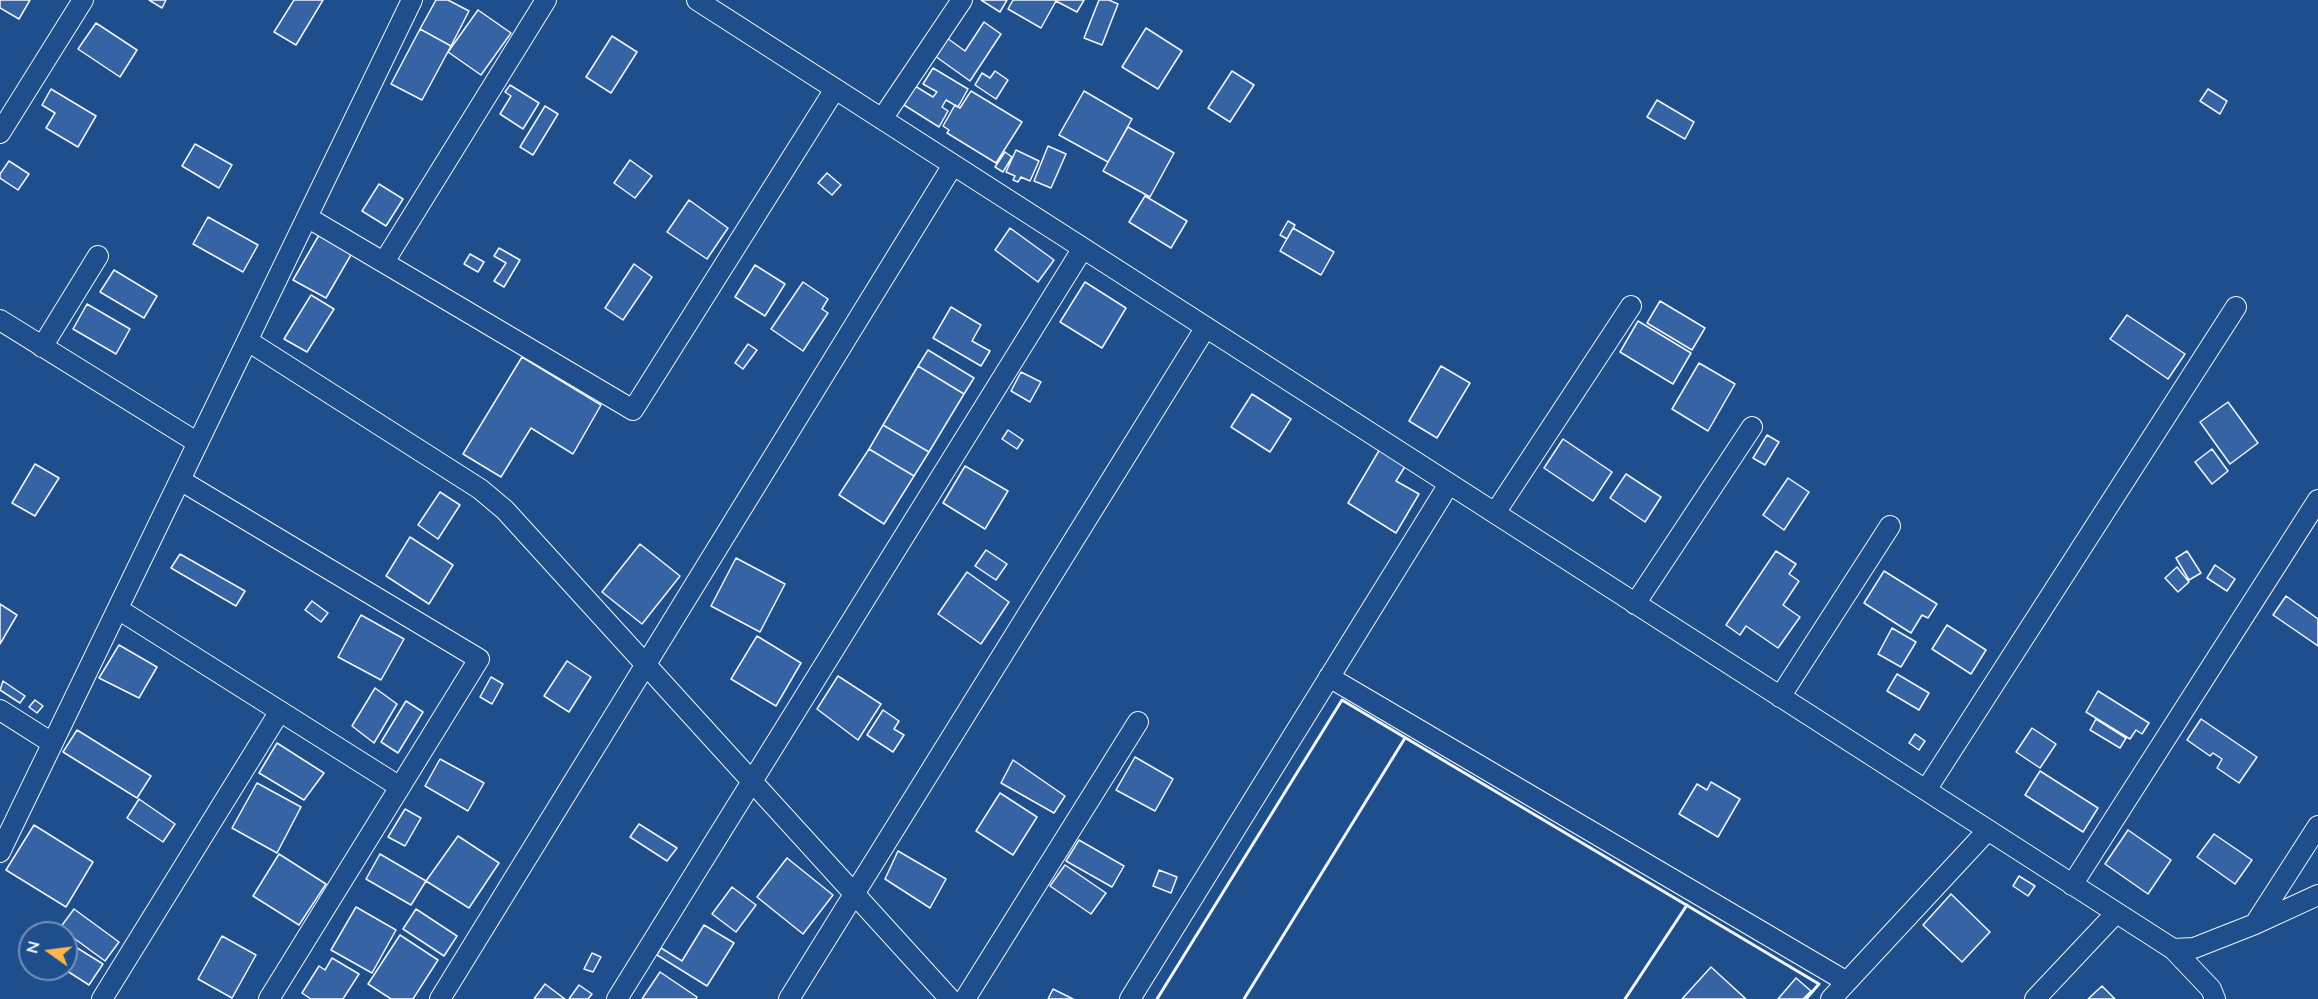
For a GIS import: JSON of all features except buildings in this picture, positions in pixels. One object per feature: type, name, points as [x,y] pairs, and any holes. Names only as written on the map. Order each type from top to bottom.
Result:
[{"type":"street","points":[[0,133],[83,0]]},
{"type":"street","points":[[0,852],[412,0]]},
{"type":"street","points":[[384,262],[546,0]]},
{"type":"street","points":[[697,0],[2173,949],[2211,989],[2214,999]]},
{"type":"street","points":[[882,119],[962,0]]},
{"type":"street","points":[[308,217],[633,410],[835,89]]},
{"type":"street","points":[[440,999],[953,165]]},
{"type":"street","points":[[617,999],[1083,248]]},
{"type":"street","points":[[42,347],[98,256]]},
{"type":"street","points":[[1495,513],[1631,306]]},
{"type":"street","points":[[1926,790],[2236,306]]},
{"type":"street","points":[[0,320],[198,443]]},
{"type":"street","points":[[789,999],[1206,327]]},
{"type":"street","points":[[248,341],[480,489],[506,510],[950,999]]},
{"type":"street","points":[[1635,604],[1752,427]]},
{"type":"street","points":[[180,480],[479,659],[269,999]]},
{"type":"street","points":[[1130,999],[1449,484]]},
{"type":"street","points":[[2072,885],[2318,500]]},
{"type":"street","points":[[1780,697],[1890,526]]},
{"type":"street","points":[[118,609],[400,787]]},
{"type":"street","points":[[1329,677],[1847,982]]},
{"type":"street","points":[[0,710],[52,743]]},
{"type":"street","points":[[102,999],[280,711]]},
{"type":"street","points":[[965,999],[1138,722]]},
{"type":"street","points":[[2255,924],[2318,826]]},
{"type":"street","points":[[1831,999],[1988,830]]},
{"type":"street","points":[[2173,949],[2194,948],[2255,924],[2318,895]]},
{"type":"street","points":[[2035,999],[2116,913]]},
{"type":"wall","points":[[1157,999],[1342,700],[1819,984],[1806,999]]},
{"type":"wall","points":[[1244,999],[1405,738]]},
{"type":"wall","points":[[1625,999],[1687,905]]}]
